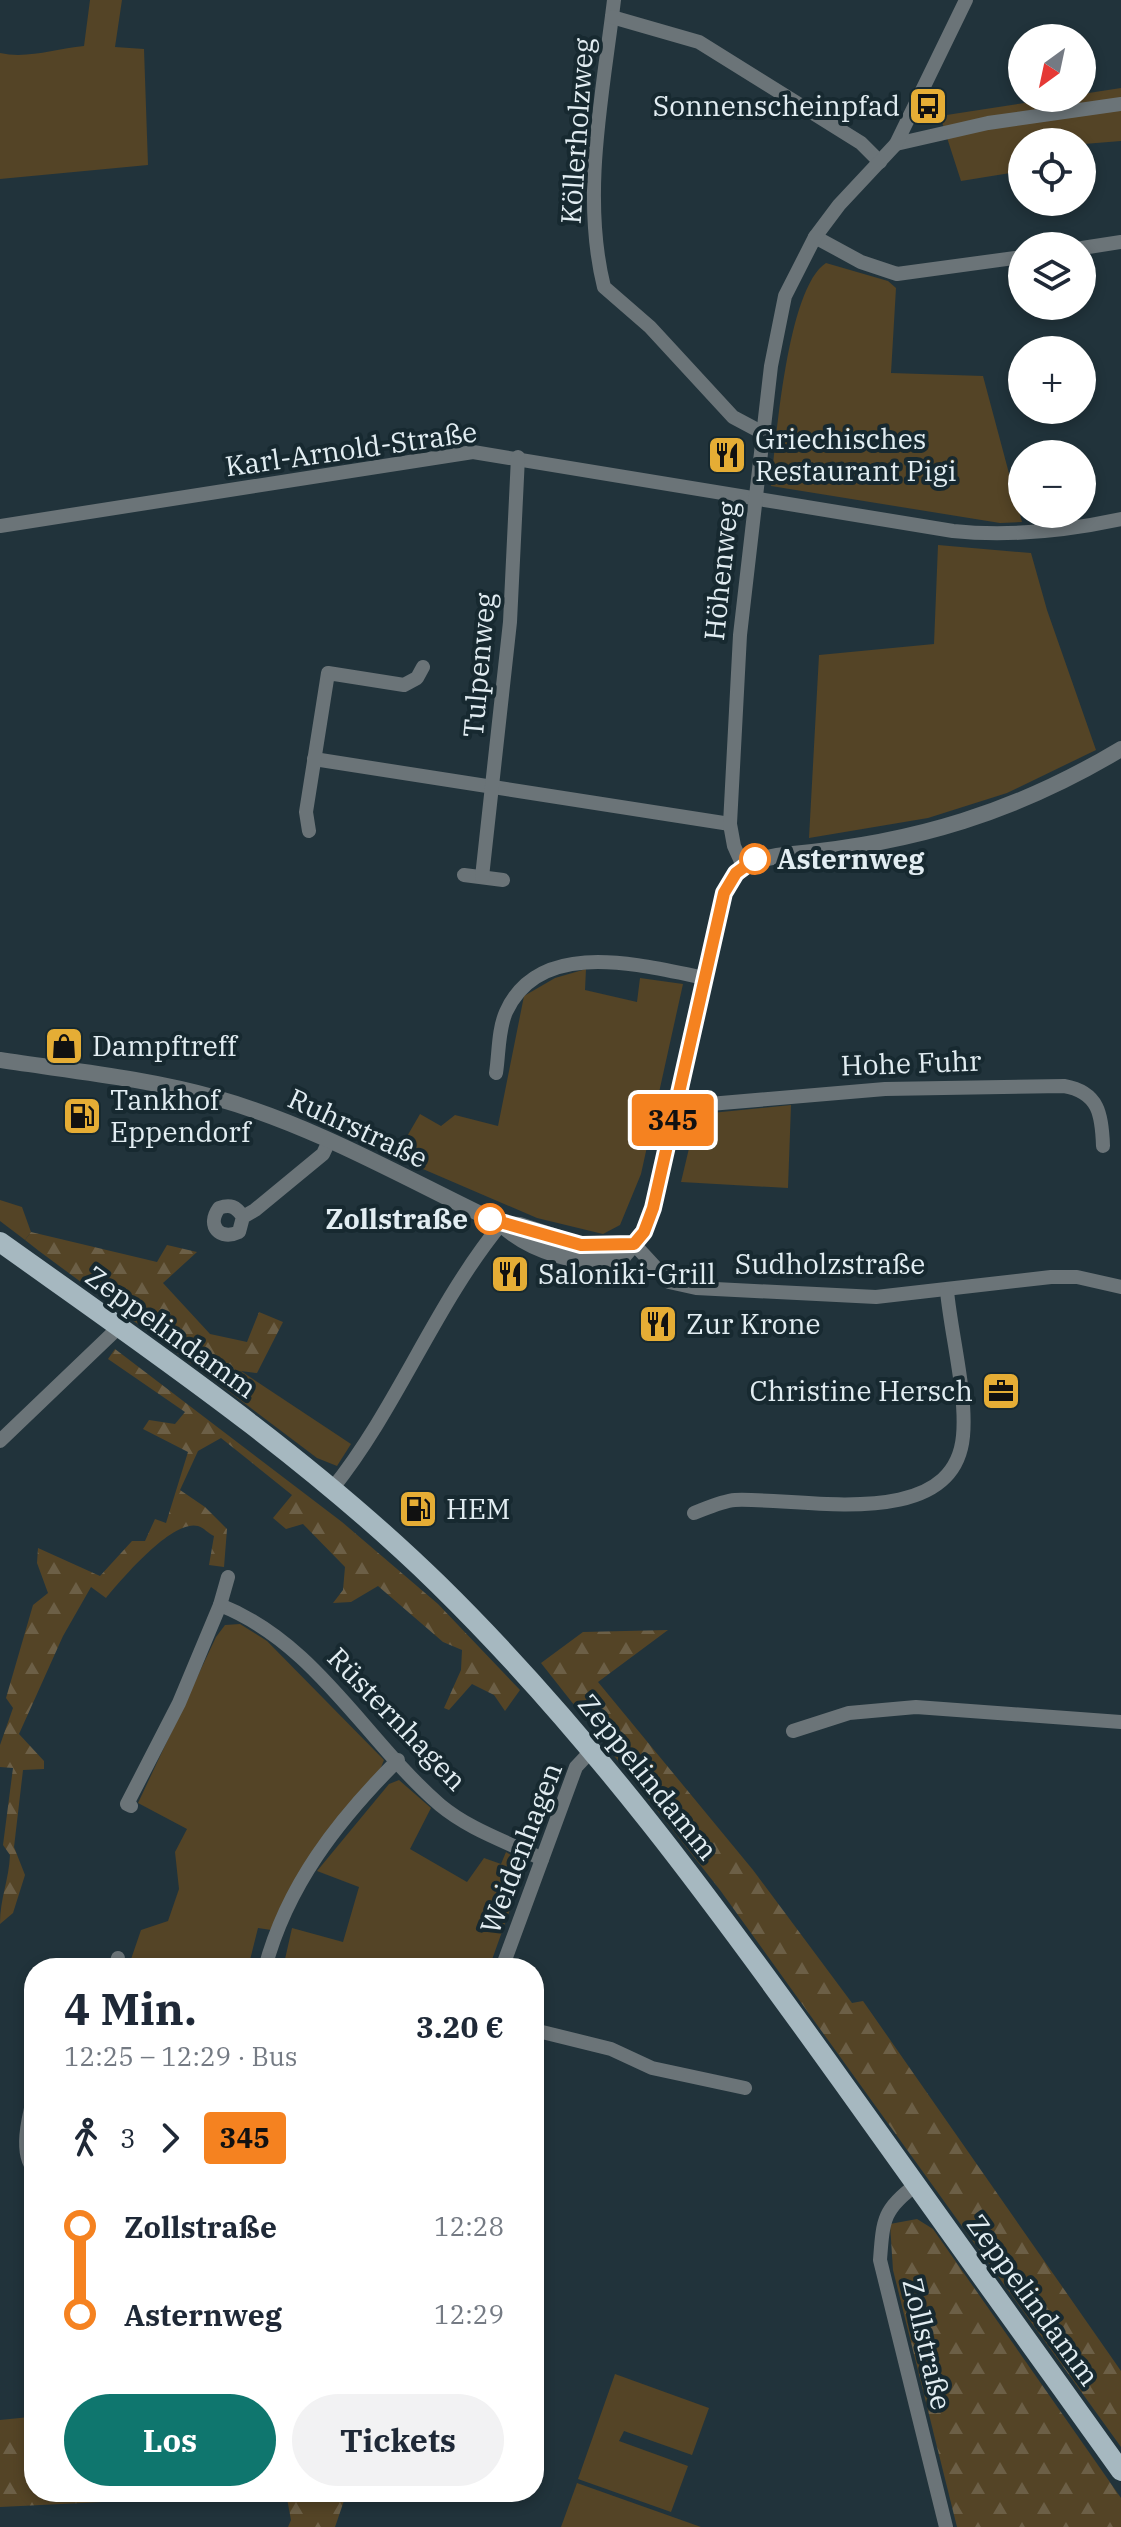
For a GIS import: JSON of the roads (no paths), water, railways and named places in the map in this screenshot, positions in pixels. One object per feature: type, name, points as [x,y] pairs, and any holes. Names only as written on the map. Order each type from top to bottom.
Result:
[{"type":"main road","name":"Zeppelindamm","points":[[0,1242],[332,1489],[437,1583],[509,1656],[592,1750],[699,1884],[1121,2471]]},
{"type":"street","name":"Köllerholzweg","points":[[614,0],[605,55],[594,225],[604,287],[650,327],[733,417],[763,433]]},
{"type":"street","name":"Höhenweg","points":[[743,866],[734,846],[730,824],[738,651],[763,433],[785,296],[815,237],[839,205],[896,144],[966,0]]},
{"type":"street","points":[[612,17],[699,42],[861,143],[880,162]]},
{"type":"street","points":[[896,144],[988,123],[1121,104]]},
{"type":"street","points":[[815,237],[861,262],[897,274],[1008,259]]},
{"type":"street","points":[[1096,246],[1121,242]]},
{"type":"street","name":"Karl-Arnold-Straße","points":[[0,526],[473,452],[518,457],[916,527],[989,535],[1066,530],[1121,519]]},
{"type":"street","name":"Tulpenweg","points":[[482,877],[510,622],[518,457]]},
{"type":"street","points":[[309,831],[306,812],[328,673],[404,685],[417,678],[423,667]]},
{"type":"street","points":[[634,1244],[644,1232],[653,1208],[724,893],[743,866],[777,855],[892,841],[973,820],[1022,801],[1121,749]]},
{"type":"street","points":[[314,759],[730,824]]},
{"type":"street","points":[[464,875],[503,880]]},
{"type":"street","points":[[496,1073],[507,1010],[530,984],[553,969],[594,961],[705,978]]},
{"type":"street","name":"Ruhrstraße","points":[[0,1060],[147,1083],[215,1098],[329,1141],[501,1224],[514,1237],[583,1261],[621,1259],[634,1244]]},
{"type":"street","name":"Hohe Fuhr","points":[[678,1102],[698,1105],[885,1089],[1064,1086],[1077,1088],[1097,1103],[1102,1115],[1103,1146]]},
{"type":"street","points":[[243,1217],[323,1154],[329,1141]]},
{"type":"street","points":[[332,1489],[363,1447],[467,1267],[501,1224]]},
{"type":"street","name":"Sudholzstraße","points":[[634,1244],[669,1282],[696,1288],[876,1297],[1051,1277],[1077,1277],[1121,1287]]},
{"type":"street","name":"Sudholzstraße","points":[[694,1513],[731,1500],[892,1502],[909,1500],[932,1490],[952,1469],[963,1438],[947,1291]]},
{"type":"street","points":[[0,1441],[118,1328]]},
{"type":"street","points":[[131,1806],[127,1804],[179,1703],[220,1605],[228,1577]]},
{"type":"street","name":"Rüsternhagen","points":[[220,1605],[251,1617],[326,1680],[440,1805],[459,1818],[542,1859]]},
{"type":"street","points":[[793,1731],[849,1713],[916,1707],[1121,1722]]},
{"type":"street","name":"Weidenhagen","points":[[506,1958],[576,1767],[592,1750]]},
{"type":"street","points":[[268,1958],[281,1921],[314,1858],[341,1821],[398,1760]]},
{"type":"street","points":[[544,2032],[611,2049],[652,2068],[745,2088]]},
{"type":"street","name":"Zollstraße","points":[[916,2185],[891,2203],[883,2224],[880,2260],[946,2527]]},
{"type":"place","name":"Sonnenscheinpfad","points":[[928,106]]},
{"type":"place","name":"Griechisches Restaurant Pigi","points":[[727,455]]},
{"type":"place","name":"Asternweg","points":[[755,859]]},
{"type":"place","name":"Dampftreff","points":[[64,1046]]},
{"type":"place","name":"Tankhof Eppendorf","points":[[82,1116]]},
{"type":"place","name":"Zollstraße","points":[[490,1219]]},
{"type":"place","name":"Saloniki-Grill","points":[[510,1274]]},
{"type":"place","name":"Zur Krone","points":[[658,1324]]},
{"type":"place","name":"Christine Hersch","points":[[1001,1391]]},
{"type":"place","name":"HEM","points":[[418,1509]]}]
